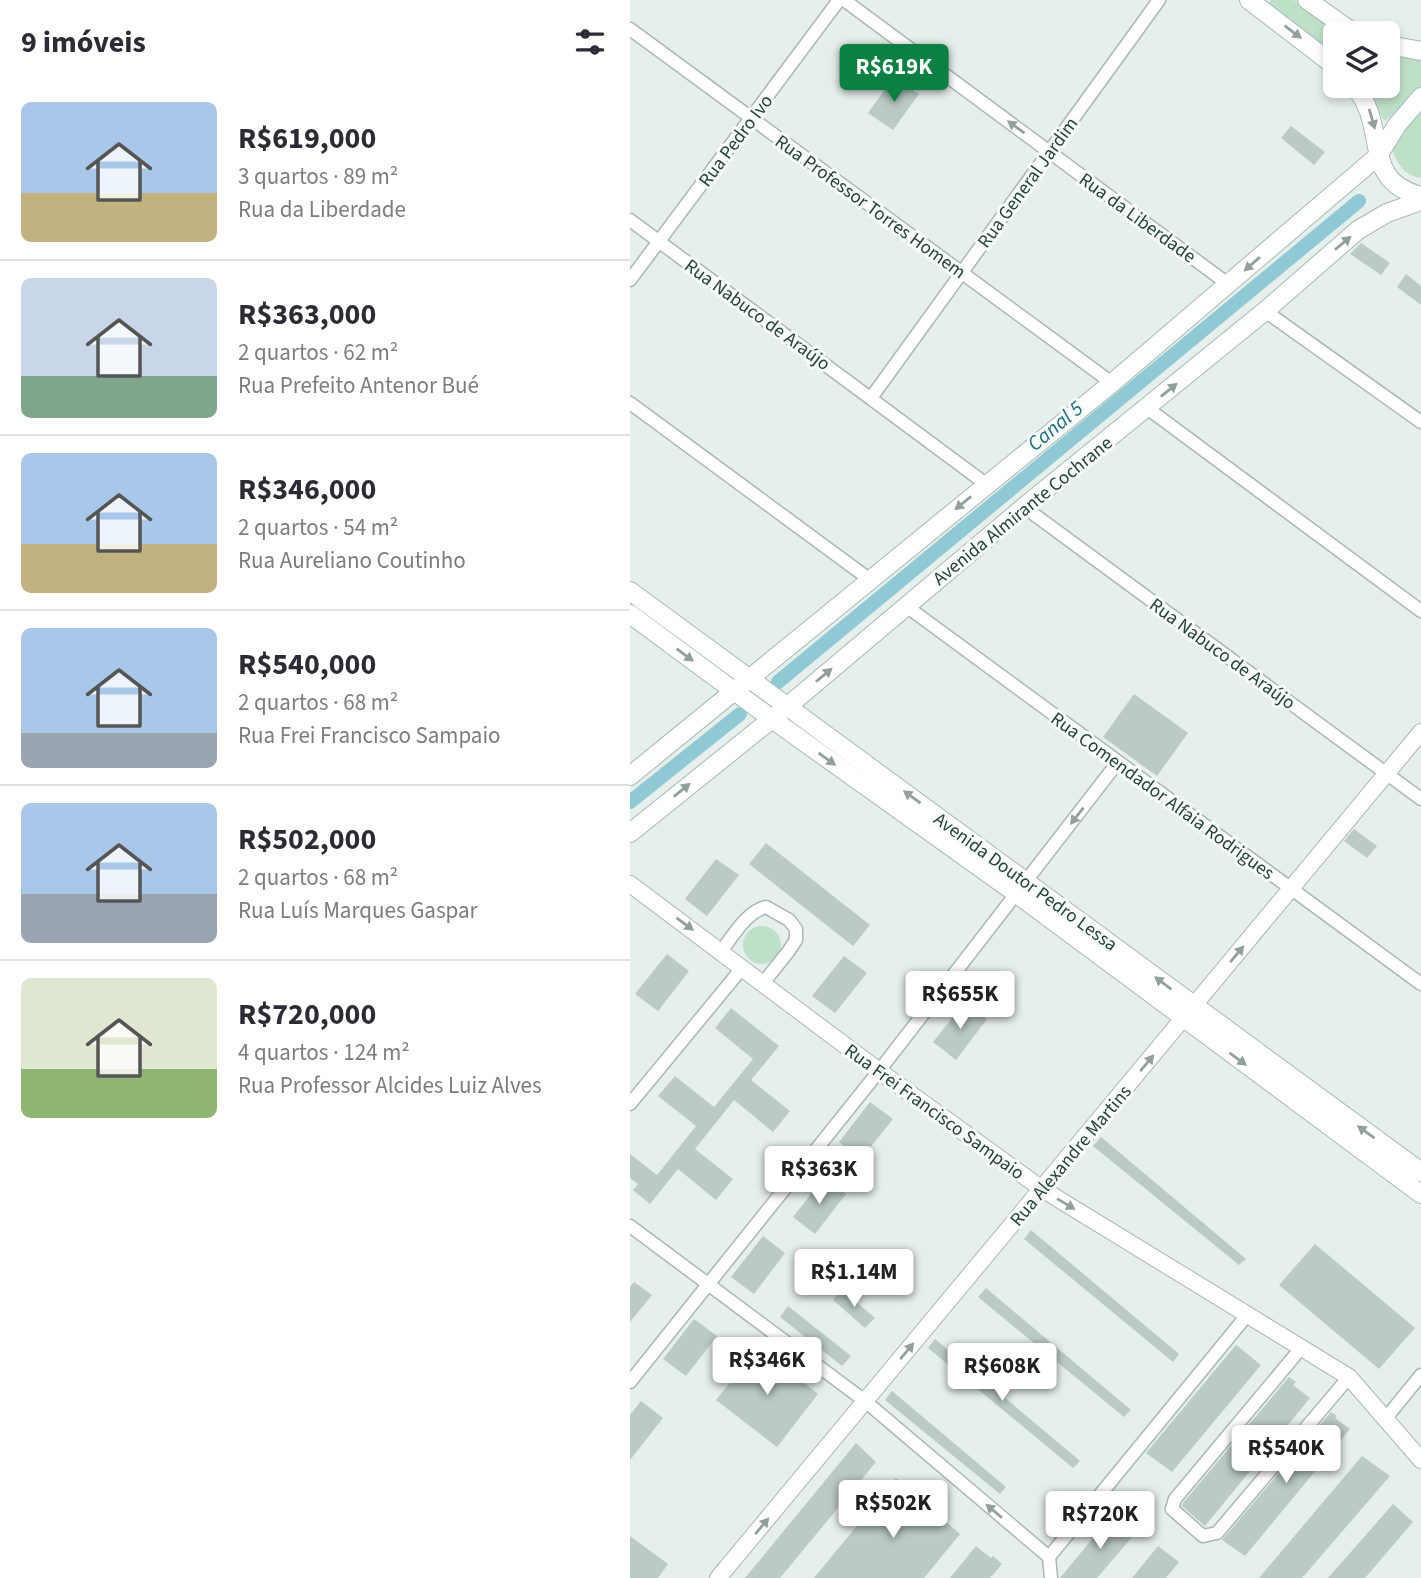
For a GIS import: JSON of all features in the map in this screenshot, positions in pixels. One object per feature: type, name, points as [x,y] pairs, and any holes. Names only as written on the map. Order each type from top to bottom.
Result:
[{"type":"main road","points":[[1249,0],[1323,57]]},
{"type":"main road","points":[[1307,0],[1337,21]]},
{"type":"main road","points":[[1400,47],[1421,51]]},
{"type":"main road","points":[[630,776],[1112,383],[1378,156],[1397,125],[1421,97]]},
{"type":"main road","points":[[1362,98],[1370,111],[1383,170],[1395,184],[1421,199]]},
{"type":"main road","name":"Avenida Almirante Cochrane","points":[[630,833],[788,706],[1024,507],[1265,311],[1358,230],[1387,213],[1421,199]]},
{"type":"main road","name":"Avenida Doutor Pedro Lessa","points":[[630,591],[788,706],[1021,887],[1189,1012],[1421,1194]]},
{"type":"main road","name":"Avenida Doutor Pedro Lessa","points":[[630,614],[772,719],[1021,887]]},
{"type":"main road","name":"Avenida Doutor Pedro Lessa","points":[[1189,1012],[1421,1172]]},
{"type":"street","name":"Rua Pedro Ivo","points":[[630,280],[841,0]]},
{"type":"street","name":"Rua da Liberdade","points":[[841,0],[1228,284]]},
{"type":"street","name":"Rua General Jardim","points":[[871,398],[1159,0]]},
{"type":"street","name":"Rua Professor Torres Homem","points":[[630,29],[1112,383]]},
{"type":"street","name":"Rua Nabuco de Araújo","points":[[630,220],[986,484]]},
{"type":"street","points":[[1265,311],[1421,422]]},
{"type":"street","points":[[630,403],[869,579]]},
{"type":"street","points":[[1147,408],[1421,611]]},
{"type":"street","name":"Rua Nabuco de Araújo","points":[[1024,507],[1421,799]]},
{"type":"street","name":"Rua Comendador Alfaia Rodrigues","points":[[906,606],[1421,984]]},
{"type":"street","name":"Rua Alexandre Martins","points":[[718,1578],[1421,732]]},
{"type":"street","points":[[630,1382],[879,1071],[1118,762]]},
{"type":"street","name":"Rua Frei Francisco Sampaio","points":[[630,884],[764,982],[879,1071],[1042,1189],[1349,1377],[1421,1460]]},
{"type":"street","points":[[721,951],[757,909],[766,907],[779,913],[796,929],[796,940],[764,982]]},
{"type":"street","points":[[630,1104],[743,967]]},
{"type":"street","points":[[630,1226],[865,1401],[1049,1557],[1051,1578]]},
{"type":"street","points":[[1049,1557],[1248,1314]]},
{"type":"street","points":[[1302,1347],[1175,1499],[1172,1510],[1203,1536],[1217,1533],[1349,1377]]},
{"type":"street","points":[[1386,1418],[1421,1375]]},
{"type":"green space","points":[[1271,0],[1294,0],[1323,21],[1323,50],[1267,6]]},
{"type":"green space","points":[[1400,55],[1421,60],[1421,88],[1385,121],[1369,98],[1400,98]]},
{"type":"green space","points":[[1421,103],[1421,178],[1402,168],[1392,149],[1395,139]]},
{"type":"green space","points":[[762,926],[775,932],[781,945],[775,958],[762,964],[749,958],[743,945],[749,932]]},
{"type":"building","points":[[894,77],[919,94],[893,130],[868,113]]},
{"type":"building","points":[[1291,126],[1325,152],[1314,165],[1281,138]]},
{"type":"building","points":[[1361,243],[1390,263],[1381,275],[1350,254]]},
{"type":"building","points":[[1406,274],[1421,286],[1421,305],[1397,287]]},
{"type":"building","points":[[1134,694],[1188,733],[1157,776],[1103,737]]},
{"type":"building","points":[[1354,829],[1377,846],[1367,858],[1344,841]]},
{"type":"building","points":[[766,843],[870,925],[853,946],[749,864]]},
{"type":"building","points":[[716,859],[739,875],[707,916],[685,899]]},
{"type":"building","points":[[667,954],[689,971],[658,1011],[635,994]]},
{"type":"building","points":[[844,956],[867,973],[835,1013],[812,996]]},
{"type":"building","points":[[965,1002],[987,1019],[956,1060],[933,1042]]},
{"type":"building","points":[[731,1008],[779,1046],[751,1080],[790,1111],[773,1132],[734,1100],[695,1149],[733,1179],[716,1200],[678,1169],[650,1204],[633,1190],[638,1184],[630,1178],[630,1154],[657,1175],[696,1126],[658,1096],[675,1076],[714,1107],[753,1059],[715,1028]]},
{"type":"building","points":[[870,1102],[893,1119],[861,1159],[839,1142]]},
{"type":"building","points":[[1101,1137],[1246,1259],[1239,1265],[1093,1146]]},
{"type":"building","points":[[824,1177],[846,1194],[815,1234],[793,1217]]},
{"type":"building","points":[[1031,1230],[1179,1354],[1173,1362],[1024,1239]]},
{"type":"building","points":[[763,1236],[785,1253],[754,1294],[731,1277]]},
{"type":"building","points":[[1315,1244],[1415,1328],[1379,1369],[1279,1285]]},
{"type":"building","points":[[634,1282],[652,1295],[630,1322],[630,1287]]},
{"type":"building","points":[[986,1288],[1131,1410],[1124,1417],[978,1297]]},
{"type":"building","points":[[842,1290],[875,1318],[865,1328],[833,1300]]},
{"type":"building","points":[[788,1306],[851,1356],[842,1366],[780,1317]]},
{"type":"building","points":[[694,1319],[717,1336],[686,1376],[663,1359]]},
{"type":"building","points":[[935,1339],[1080,1461],[1073,1468],[928,1348]]},
{"type":"building","points":[[1236,1345],[1261,1365],[1172,1472],[1146,1453]]},
{"type":"building","points":[[760,1346],[818,1394],[777,1447],[716,1400]]},
{"type":"building","points":[[1289,1377],[1296,1382],[1293,1385],[1310,1398],[1205,1526],[1182,1506],[1183,1503]]},
{"type":"building","points":[[892,1391],[1006,1487],[1000,1494],[885,1400]]},
{"type":"building","points":[[641,1401],[663,1418],[630,1460],[630,1415]]},
{"type":"building","points":[[1331,1412],[1350,1429],[1245,1556],[1222,1540]]},
{"type":"building","points":[[856,1443],[876,1462],[780,1578],[745,1578]]},
{"type":"building","points":[[1362,1456],[1390,1476],[1302,1578],[1259,1578]]},
{"type":"building","points":[[896,1478],[960,1534],[924,1578],[814,1578]]},
{"type":"building","points":[[1393,1504],[1413,1522],[1365,1578],[1328,1578]]},
{"type":"building","points":[[1112,1515],[1133,1536],[1097,1578],[1060,1578]]},
{"type":"building","points":[[630,1536],[668,1564],[658,1578],[630,1578]]},
{"type":"building","points":[[976,1546],[1002,1564],[990,1578],[950,1578]]},
{"type":"building","points":[[1158,1546],[1179,1562],[1166,1578],[1132,1578]]},
{"type":"waterway","name":"Canal 5","points":[[778,682],[1359,201]]},
{"type":"waterway","name":"Canal 5","points":[[630,802],[740,714]]}]
